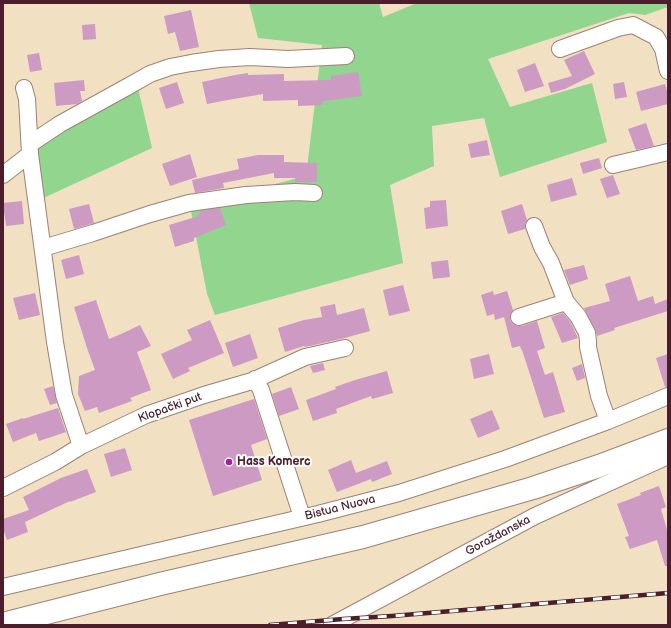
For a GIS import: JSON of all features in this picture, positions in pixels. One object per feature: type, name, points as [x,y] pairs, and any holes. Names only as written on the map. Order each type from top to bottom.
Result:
[{"type":"highway","points":[[3,624],[160,584],[370,535],[533,488],[599,466],[668,440]]},
{"type":"street","points":[[560,49],[618,28],[633,25],[656,37],[663,48],[668,71]]},
{"type":"street","points":[[3,175],[30,149],[60,124],[150,74],[170,67],[226,58],[250,57],[288,59],[346,56]]},
{"type":"street","points":[[24,88],[27,99],[30,149],[55,342],[64,394],[81,446]]},
{"type":"street","points":[[613,165],[668,152]]},
{"type":"street","points":[[43,248],[188,203],[246,195],[314,192]]},
{"type":"street","points":[[534,226],[542,247],[551,263],[566,302],[578,316],[587,333],[588,347],[599,396],[608,421]]},
{"type":"street","points":[[519,317],[566,302]]},
{"type":"street","name":"Klopački put","points":[[3,488],[55,462],[81,446],[146,415],[254,379],[306,357],[344,348]]},
{"type":"street","points":[[254,379],[261,390],[302,517]]},
{"type":"street","name":"Bistua Nuova","points":[[3,587],[399,493],[505,459],[608,421],[668,396]]},
{"type":"street","name":"Goraždanska","points":[[332,625],[535,516],[668,456]]},
{"type":"green space","points":[[249,3],[379,3],[383,17],[417,3],[668,3],[668,7],[645,15],[629,13],[488,59],[510,107],[592,83],[607,142],[500,177],[484,118],[432,126],[434,166],[390,185],[403,263],[215,315],[207,294],[190,206],[306,176],[322,45],[258,38]]},
{"type":"green space","points":[[138,88],[152,148],[39,200],[32,159],[39,143]]},
{"type":"building","points":[[191,10],[199,47],[180,51],[175,32],[168,34],[164,16]]},
{"type":"building","points":[[95,24],[96,39],[83,40],[82,25]]},
{"type":"building","points":[[584,51],[595,74],[565,89],[551,93],[548,83],[572,76],[564,60]]},
{"type":"building","points":[[39,53],[42,70],[30,72],[27,55]]},
{"type":"building","points":[[535,63],[544,86],[525,92],[517,70]]},
{"type":"building","points":[[358,72],[362,96],[323,101],[323,105],[298,106],[298,100],[263,101],[263,94],[207,104],[202,82],[248,73],[248,75],[284,74],[284,81],[331,80],[331,76]]},
{"type":"building","points":[[84,80],[85,91],[80,91],[82,101],[77,104],[56,106],[54,83]]},
{"type":"building","points":[[177,82],[184,103],[166,109],[159,88]]},
{"type":"building","points":[[624,82],[627,97],[615,99],[613,84]]},
{"type":"building","points":[[665,84],[668,95],[668,104],[641,111],[636,92]]},
{"type":"building","points":[[646,123],[654,146],[636,150],[628,129]]},
{"type":"building","points":[[487,140],[490,155],[471,158],[468,144]]},
{"type":"building","points":[[190,154],[197,177],[170,186],[162,164]]},
{"type":"building","points":[[258,155],[284,155],[284,162],[317,163],[317,182],[295,182],[295,178],[274,178],[274,173],[223,183],[224,188],[195,193],[192,180],[239,169],[237,159]]},
{"type":"building","points":[[599,158],[602,168],[583,174],[580,163]]},
{"type":"building","points":[[613,175],[620,194],[607,198],[600,179]]},
{"type":"building","points":[[572,178],[577,195],[551,202],[547,185]]},
{"type":"building","points":[[446,200],[448,226],[426,229],[424,208],[430,207],[430,201]]},
{"type":"building","points":[[22,201],[24,224],[6,226],[3,203]]},
{"type":"building","points":[[89,204],[94,223],[74,229],[69,209]]},
{"type":"building","points":[[522,204],[527,220],[525,229],[508,234],[501,211]]},
{"type":"building","points":[[220,208],[226,225],[194,238],[194,241],[175,247],[169,225],[199,216],[198,214],[200,211]]},
{"type":"building","points":[[79,255],[84,274],[66,279],[61,260]]},
{"type":"building","points":[[448,260],[450,277],[433,279],[431,262]]},
{"type":"building","points":[[584,265],[588,279],[570,285],[564,270]]},
{"type":"building","points":[[630,276],[638,301],[653,296],[655,304],[668,299],[668,311],[614,328],[615,330],[597,336],[584,308],[610,301],[605,284]]},
{"type":"building","points":[[403,285],[410,311],[389,316],[383,290]]},
{"type":"building","points":[[493,291],[494,295],[507,291],[513,310],[510,315],[510,320],[513,324],[522,326],[537,321],[545,348],[537,351],[545,375],[553,372],[565,412],[544,418],[522,350],[520,346],[512,348],[504,317],[495,320],[494,314],[487,316],[481,295]]},
{"type":"building","points":[[35,293],[40,315],[19,320],[13,298]]},
{"type":"building","points":[[96,300],[109,339],[140,325],[151,346],[137,352],[151,390],[130,398],[132,401],[99,413],[97,407],[85,411],[78,394],[79,376],[95,370],[74,307]]},
{"type":"building","points":[[335,304],[337,315],[364,308],[370,331],[341,339],[304,346],[285,352],[278,328],[304,320],[322,317],[320,307]]},
{"type":"building","points":[[563,313],[570,321],[578,338],[562,343],[551,317]]},
{"type":"building","points":[[210,320],[224,353],[188,368],[190,371],[173,379],[161,354],[192,340],[187,330]]},
{"type":"building","points":[[250,334],[258,358],[233,367],[225,343]]},
{"type":"building","points":[[489,354],[494,374],[474,379],[470,359]]},
{"type":"building","points":[[668,354],[668,387],[665,387],[656,358]]},
{"type":"building","points":[[323,363],[325,370],[313,373],[310,366]]},
{"type":"building","points":[[582,364],[585,378],[577,381],[572,368]]},
{"type":"building","points":[[387,371],[393,393],[372,399],[371,396],[336,409],[337,413],[313,421],[306,400],[336,389],[335,387]]},
{"type":"building","points":[[53,386],[57,403],[50,405],[44,389]]},
{"type":"building","points":[[291,387],[299,409],[279,416],[272,394]]},
{"type":"building","name":"Hass Komerc","points":[[254,399],[267,439],[251,445],[262,480],[213,496],[189,420]]},
{"type":"building","points":[[58,408],[66,432],[39,441],[36,433],[13,442],[6,424]]},
{"type":"building","points":[[492,410],[500,429],[478,438],[470,419]]},
{"type":"building","points":[[125,448],[132,470],[111,477],[104,454]]},
{"type":"building","points":[[351,460],[356,473],[387,461],[392,474],[372,482],[371,479],[337,492],[328,470]]},
{"type":"building","points":[[87,469],[96,492],[70,501],[25,522],[28,532],[7,540],[3,529],[3,519],[29,510],[23,497],[61,478]]},
{"type":"building","points":[[659,486],[666,507],[661,509],[668,533],[668,566],[665,566],[657,540],[630,549],[625,537],[629,536],[617,504]]},
{"type":"railway","points":[[270,625],[668,593]]},
{"type":"place","name":"Hass Komerc","points":[[229,462]]}]
